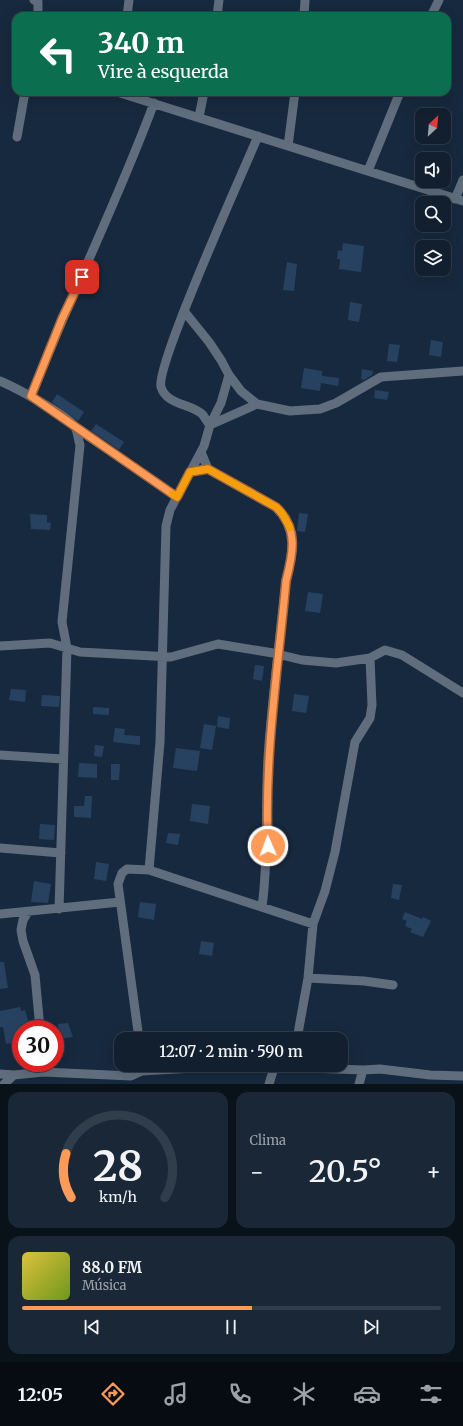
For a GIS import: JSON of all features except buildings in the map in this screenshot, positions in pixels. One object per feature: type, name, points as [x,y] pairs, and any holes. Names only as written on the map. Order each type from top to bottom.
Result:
[{"type":"street","points":[[34,0],[38,2],[38,12]]},
{"type":"street","points":[[128,12],[129,0]]},
{"type":"street","points":[[218,12],[219,0]]},
{"type":"street","points":[[304,12],[305,0]]},
{"type":"street","points":[[433,12],[439,0]]},
{"type":"street","points":[[17,137],[24,96]]},
{"type":"street","points":[[130,96],[459,200],[463,180]]},
{"type":"street","points":[[199,117],[203,96]]},
{"type":"street","points":[[288,146],[294,96]]},
{"type":"street","points":[[368,171],[398,96]]},
{"type":"street","points":[[31,396],[62,319],[101,234],[154,103]]},
{"type":"street","points":[[210,425],[202,415],[167,397],[160,386],[162,371],[184,311],[258,136]]},
{"type":"street","points":[[184,311],[209,342],[221,360],[228,375],[241,391],[257,404],[290,411],[320,409],[336,403],[381,377],[463,371]]},
{"type":"street","points":[[149,870],[160,742],[166,526],[170,510],[201,452],[210,425],[221,403],[228,375]]},
{"type":"street","points":[[0,381],[31,396],[177,497]]},
{"type":"street","points":[[210,425],[257,404]]},
{"type":"street","points":[[59,909],[67,648],[62,622],[80,445],[75,427]]},
{"type":"street","points":[[201,452],[208,469],[276,507],[282,513],[292,532],[292,556],[286,581],[268,757],[266,802],[268,846],[262,907]]},
{"type":"street","points":[[190,472],[208,469]]},
{"type":"street","points":[[0,646],[50,644],[80,652],[163,657],[181,655],[218,644],[230,645],[302,660],[336,663],[370,658],[385,650],[402,655],[463,693]]},
{"type":"street","points":[[298,1032],[308,978],[313,924],[325,891],[335,852],[355,742],[370,718],[372,705],[370,658]]},
{"type":"street","points":[[0,755],[64,759]]},
{"type":"street","points":[[0,848],[61,853]]},
{"type":"street","points":[[138,1032],[118,884],[122,873],[127,869],[149,870],[313,924]]},
{"type":"street","points":[[0,914],[120,902]]},
{"type":"street","points":[[28,912],[23,920],[21,930],[23,941],[35,975],[39,1020]]},
{"type":"street","points":[[308,978],[364,981],[393,985]]},
{"type":"street","points":[[348,1069],[380,1069],[463,1076]]},
{"type":"street","points":[[64,1070],[131,1076],[136,1072]]},
{"type":"street","points":[[359,1084],[363,1070]]},
{"type":"street","points":[[0,1074],[14,1075],[26,1072]]},
{"type":"street","points":[[269,1084],[273,1072]]},
{"type":"street","points":[[4,1084],[14,1075]]},
{"type":"slow traffic","points":[[172,494],[177,497],[190,472],[208,469],[276,507],[288,522],[290,528]]},
{"type":"route","points":[[82,277],[49,349],[31,396],[177,497],[190,472],[208,469],[276,507],[288,522],[292,532],[292,556],[286,581],[268,757],[266,802],[268,846]]}]
